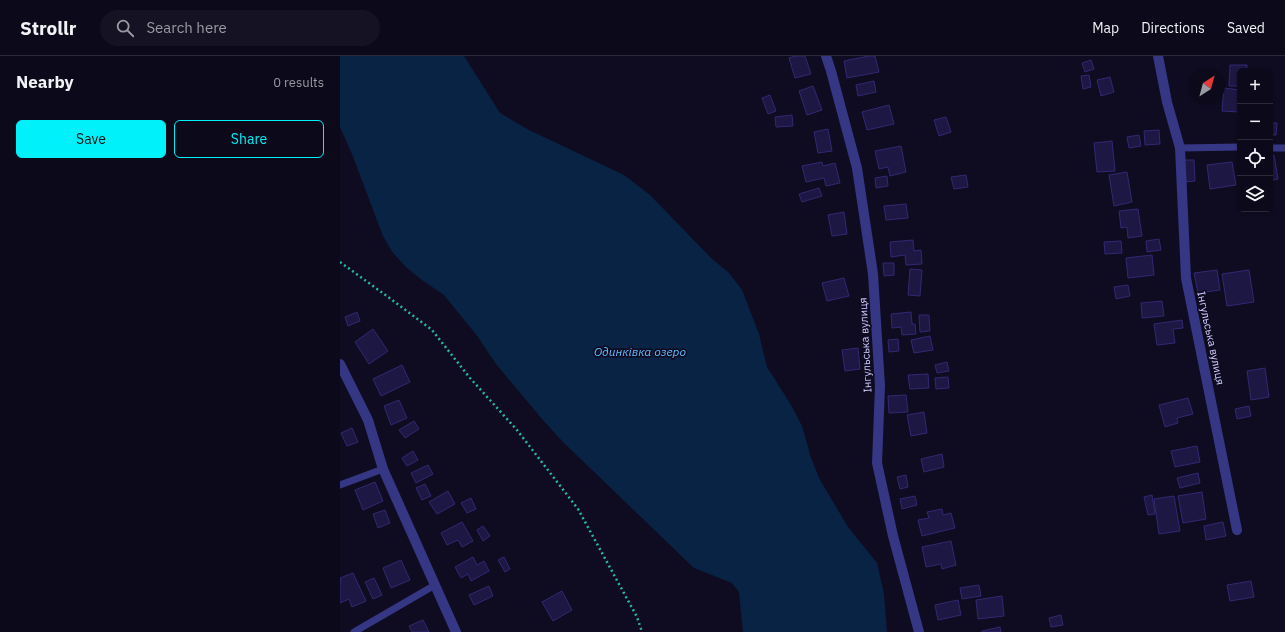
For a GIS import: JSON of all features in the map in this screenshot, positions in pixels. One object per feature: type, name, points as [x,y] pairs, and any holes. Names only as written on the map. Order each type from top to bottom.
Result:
[{"type":"street","name":"Інгульська вулиця","points":[[826,56],[857,168],[873,274],[880,386],[877,463],[893,536],[919,632]]},
{"type":"street","name":"Інгульська вулиця","points":[[1158,56],[1167,102],[1180,148],[1186,278],[1237,530]]},
{"type":"street","points":[[340,364],[368,420],[383,469],[456,632]]},
{"type":"lane","points":[[1180,148],[1237,147]]},
{"type":"lane","points":[[1273,148],[1285,148]]},
{"type":"lane","points":[[340,484],[383,469]]},
{"type":"lane","points":[[354,632],[435,585]]},
{"type":"path","points":[[340,262],[432,330],[470,378],[517,430],[578,509],[637,617],[642,632]]},
{"type":"water","name":"Одинківка озеро","points":[[340,56],[464,56],[500,113],[529,130],[624,175],[650,195],[711,258],[729,273],[742,290],[759,334],[767,367],[791,405],[802,426],[811,458],[820,480],[848,527],[877,563],[884,594],[887,632],[743,632],[739,592],[732,583],[694,568],[563,442],[496,364],[478,337],[444,295],[407,268],[393,253],[383,236],[352,154],[340,127]]},
{"type":"building","points":[[795,56],[805,56],[811,74],[795,78],[789,58]]},
{"type":"building","points":[[875,56],[879,72],[847,78],[844,61]]},
{"type":"building","points":[[1091,60],[1094,69],[1085,72],[1082,63]]},
{"type":"building","points":[[1230,65],[1247,65],[1247,68],[1237,68],[1237,86],[1229,86]]},
{"type":"building","points":[[1089,75],[1091,87],[1083,89],[1081,76]]},
{"type":"building","points":[[1110,77],[1114,92],[1101,96],[1097,80]]},
{"type":"building","points":[[874,81],[876,92],[858,96],[856,85]]},
{"type":"building","points":[[813,86],[822,110],[807,115],[799,91]]},
{"type":"building","points":[[1225,88],[1237,90],[1237,112],[1222,111],[1223,104],[1225,104]]},
{"type":"building","points":[[770,95],[776,111],[768,114],[762,98]]},
{"type":"building","points":[[889,105],[894,124],[867,130],[862,112]]},
{"type":"building","points":[[792,115],[793,126],[776,127],[775,117]]},
{"type":"building","points":[[946,117],[951,132],[939,136],[934,120]]},
{"type":"building","points":[[1273,123],[1277,123],[1276,135],[1273,135]]},
{"type":"building","points":[[828,129],[832,151],[818,153],[814,132]]},
{"type":"building","points":[[1159,130],[1160,144],[1145,145],[1144,131]]},
{"type":"building","points":[[1139,135],[1141,146],[1129,148],[1127,137]]},
{"type":"building","points":[[1112,141],[1115,171],[1097,172],[1094,143]]},
{"type":"building","points":[[901,146],[906,172],[890,176],[888,167],[879,169],[875,151]]},
{"type":"building","points":[[1273,155],[1278,179],[1273,180],[1273,176]]},
{"type":"building","points":[[1184,160],[1194,160],[1195,181],[1185,182]]},
{"type":"building","points":[[822,162],[823,166],[835,163],[840,183],[826,186],[824,178],[806,182],[802,166]]},
{"type":"building","points":[[1232,162],[1236,185],[1210,189],[1207,165]]},
{"type":"building","points":[[1127,172],[1132,202],[1114,206],[1109,175]]},
{"type":"building","points":[[966,175],[968,187],[954,189],[951,177]]},
{"type":"building","points":[[887,176],[888,186],[876,188],[875,178]]},
{"type":"building","points":[[819,188],[822,196],[802,202],[799,194]]},
{"type":"building","points":[[906,204],[908,218],[886,220],[884,206]]},
{"type":"building","points":[[1138,209],[1142,236],[1128,238],[1127,227],[1121,228],[1119,211]]},
{"type":"building","points":[[844,212],[847,234],[832,236],[828,215]]},
{"type":"building","points":[[1159,239],[1161,250],[1147,252],[1146,241]]},
{"type":"building","points":[[913,240],[914,251],[921,250],[922,264],[906,265],[905,255],[891,257],[890,242]]},
{"type":"building","points":[[1121,241],[1122,253],[1105,254],[1104,242]]},
{"type":"building","points":[[1152,255],[1154,275],[1128,278],[1126,258]]},
{"type":"building","points":[[883,263],[894,263],[894,275],[884,276]]},
{"type":"building","points":[[910,269],[922,270],[920,296],[908,295]]},
{"type":"building","points":[[1217,270],[1220,290],[1198,293],[1194,273]]},
{"type":"building","points":[[1249,270],[1254,302],[1227,306],[1222,274]]},
{"type":"building","points":[[844,278],[849,296],[827,301],[822,283]]},
{"type":"building","points":[[1128,285],[1130,296],[1116,299],[1114,287]]},
{"type":"building","points":[[1162,301],[1164,316],[1142,318],[1141,303]]},
{"type":"building","points":[[357,312],[360,321],[348,326],[345,317]]},
{"type":"building","points":[[911,312],[912,324],[915,324],[916,334],[902,335],[901,327],[892,328],[891,314]]},
{"type":"building","points":[[919,315],[929,315],[930,331],[920,332]]},
{"type":"building","points":[[1182,320],[1183,328],[1173,329],[1175,343],[1157,345],[1154,324]]},
{"type":"building","points":[[373,329],[388,351],[369,364],[355,342]]},
{"type":"building","points":[[930,336],[933,350],[914,353],[911,340]]},
{"type":"building","points":[[898,339],[899,351],[889,352],[888,340]]},
{"type":"building","points":[[858,348],[860,369],[845,371],[842,350]]},
{"type":"building","points":[[947,362],[949,371],[937,373],[935,365]]},
{"type":"building","points":[[402,365],[410,382],[381,396],[373,379]]},
{"type":"building","points":[[1265,368],[1269,397],[1251,400],[1247,371]]},
{"type":"building","points":[[928,374],[929,388],[910,389],[908,375]]},
{"type":"building","points":[[948,377],[949,388],[936,389],[935,378]]},
{"type":"building","points":[[906,395],[908,412],[889,413],[888,396]]},
{"type":"building","points":[[1188,398],[1193,414],[1177,418],[1178,423],[1165,427],[1159,405]]},
{"type":"building","points":[[399,400],[407,418],[391,425],[384,406]]},
{"type":"building","points":[[1249,406],[1251,416],[1237,419],[1235,409]]},
{"type":"building","points":[[924,412],[927,433],[911,436],[907,415]]},
{"type":"building","points":[[414,421],[419,429],[405,438],[399,430]]},
{"type":"building","points":[[352,428],[358,442],[347,446],[341,433]]},
{"type":"building","points":[[1197,446],[1200,462],[1175,467],[1171,451]]},
{"type":"building","points":[[413,451],[418,460],[407,466],[402,458]]},
{"type":"building","points":[[942,454],[944,467],[924,472],[921,459]]},
{"type":"building","points":[[428,465],[433,474],[416,483],[411,473]]},
{"type":"building","points":[[1198,473],[1200,483],[1180,488],[1177,478]]},
{"type":"building","points":[[906,475],[908,487],[900,489],[897,477]]},
{"type":"building","points":[[375,482],[383,501],[363,510],[355,490]]},
{"type":"building","points":[[425,484],[431,496],[422,500],[416,488]]},
{"type":"building","points":[[448,491],[455,504],[437,514],[429,502]]},
{"type":"building","points":[[1202,492],[1206,519],[1183,523],[1178,496]]},
{"type":"building","points":[[1152,495],[1155,514],[1148,515],[1144,497]]},
{"type":"building","points":[[915,496],[917,505],[902,509],[900,499]]},
{"type":"building","points":[[1174,496],[1180,531],[1159,534],[1154,499]]},
{"type":"building","points":[[471,498],[476,509],[467,513],[461,503]]},
{"type":"building","points":[[942,509],[943,515],[951,513],[955,528],[922,536],[918,520],[929,518],[927,512]]},
{"type":"building","points":[[385,510],[390,523],[378,528],[373,514]]},
{"type":"building","points":[[462,522],[473,541],[462,547],[458,540],[447,545],[441,533]]},
{"type":"building","points":[[1223,522],[1226,536],[1206,540],[1204,526]]},
{"type":"building","points":[[483,526],[490,536],[483,541],[477,530]]},
{"type":"building","points":[[951,541],[956,565],[942,569],[941,564],[926,567],[922,547]]},
{"type":"building","points":[[473,557],[477,565],[484,561],[489,571],[471,581],[468,574],[461,578],[455,567]]},
{"type":"building","points":[[504,557],[510,569],[505,572],[498,560]]},
{"type":"building","points":[[401,560],[410,580],[391,588],[383,568]]},
{"type":"building","points":[[353,573],[366,601],[352,607],[349,599],[340,603],[340,578]]},
{"type":"building","points":[[374,578],[382,595],[373,599],[365,582]]},
{"type":"building","points":[[1251,581],[1254,597],[1230,601],[1227,585]]},
{"type":"building","points":[[979,585],[981,596],[962,599],[960,588]]},
{"type":"building","points":[[489,586],[493,596],[474,605],[469,595]]},
{"type":"building","points":[[562,591],[572,610],[553,621],[542,602]]},
{"type":"building","points":[[1002,596],[1004,616],[978,619],[976,600]]},
{"type":"building","points":[[958,600],[961,615],[938,620],[935,605]]},
{"type":"building","points":[[1061,615],[1063,625],[1051,627],[1049,618]]},
{"type":"building","points":[[423,620],[429,632],[412,632],[409,626]]},
{"type":"building","points":[[1000,627],[1001,632],[982,632],[982,631]]}]
